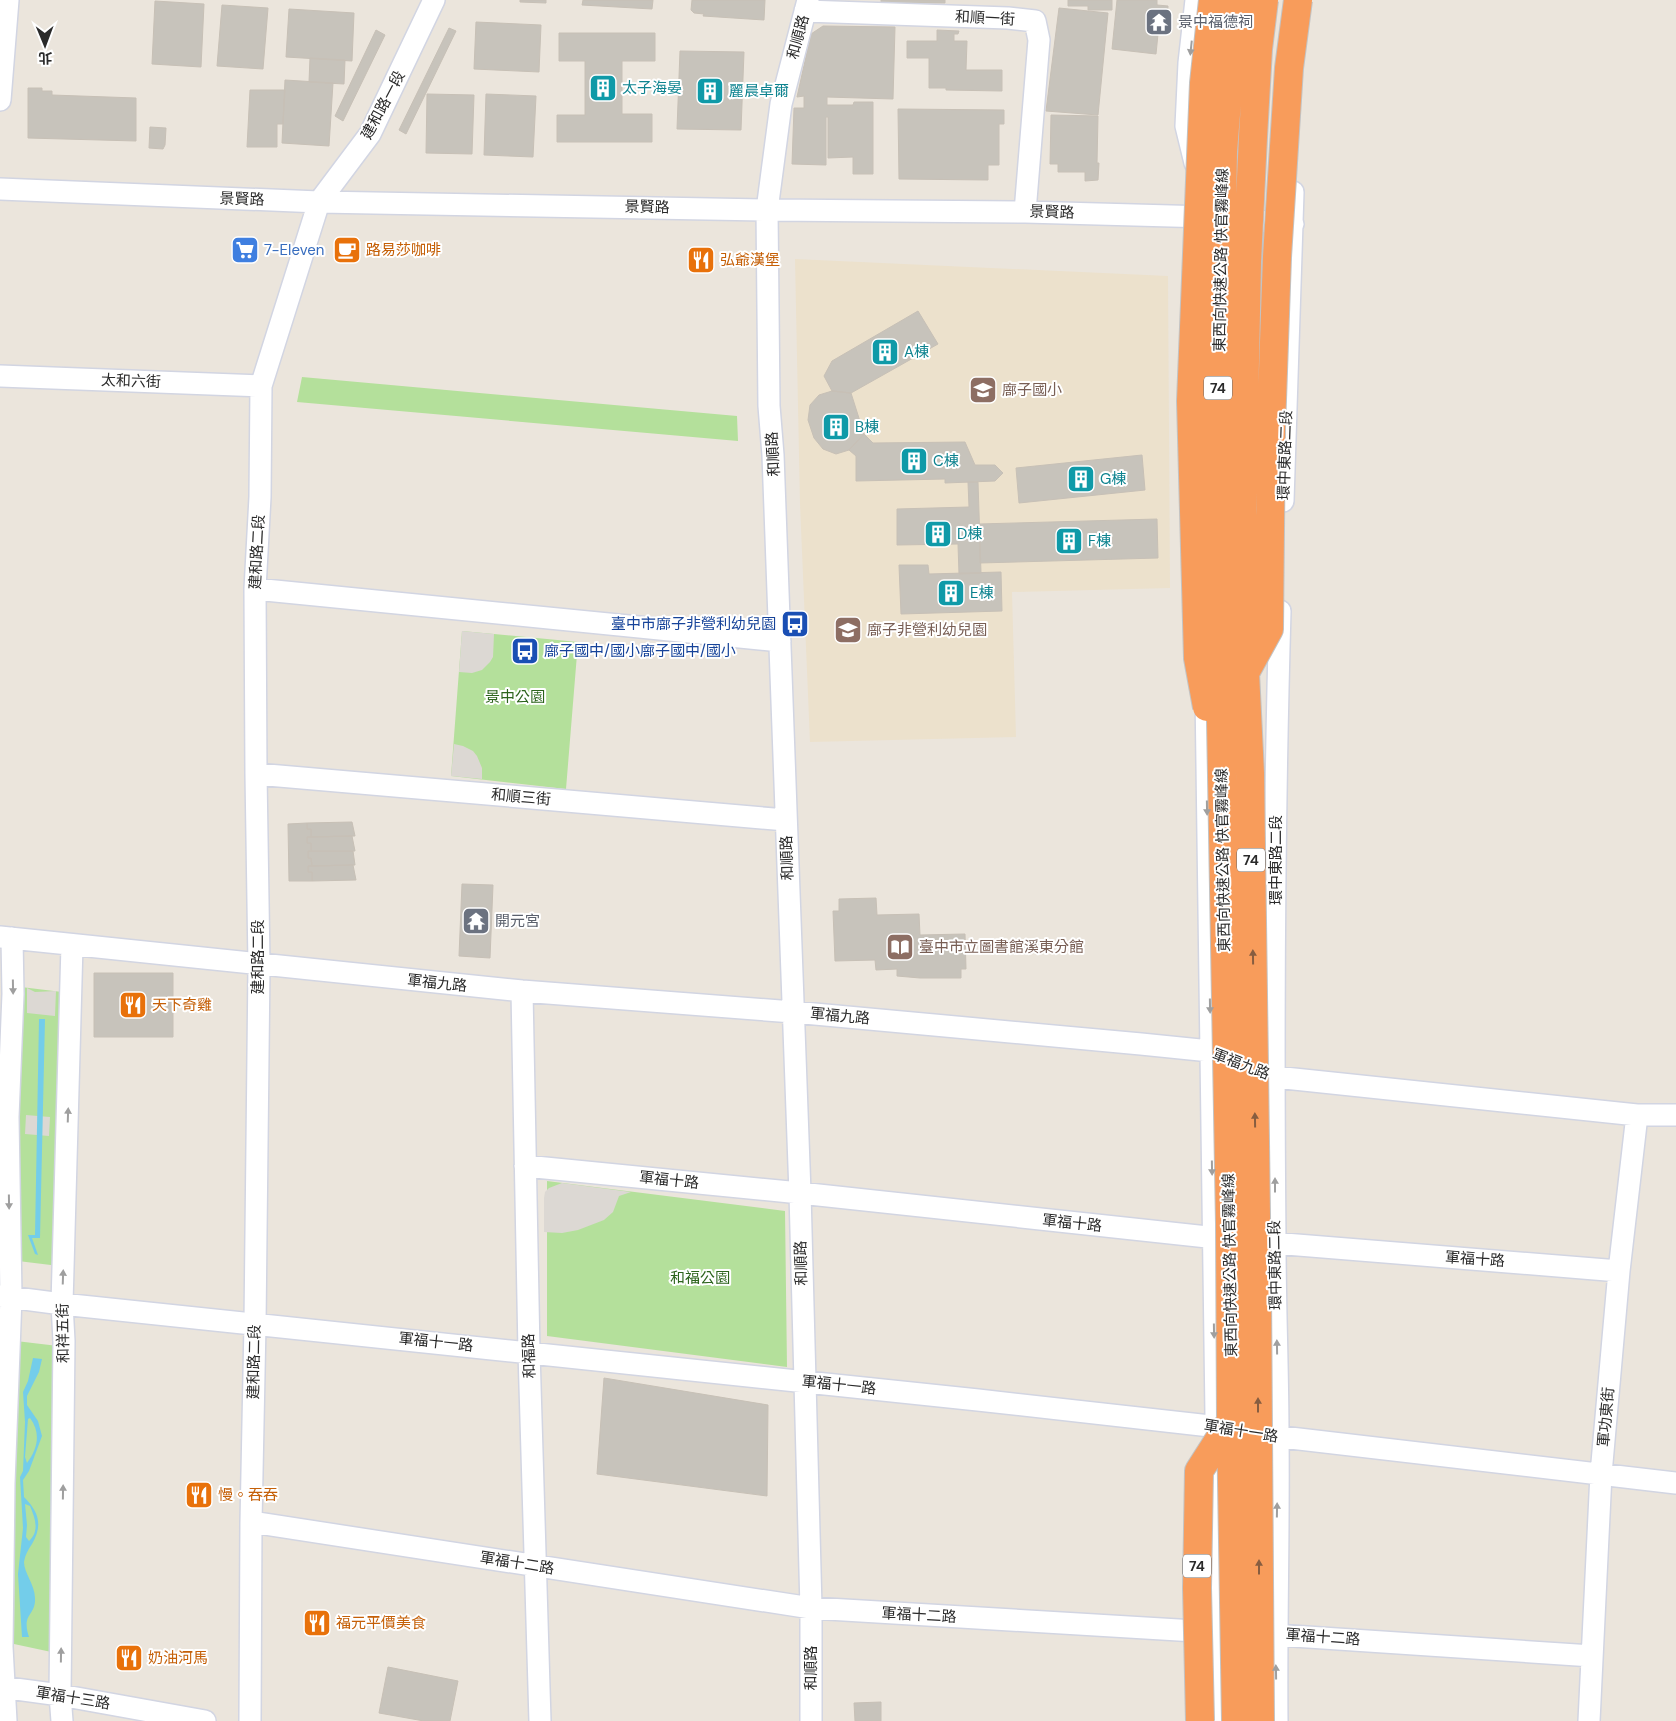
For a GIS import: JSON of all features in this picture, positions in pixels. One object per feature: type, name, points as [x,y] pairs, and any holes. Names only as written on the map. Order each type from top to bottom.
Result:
[{"type":"highway","points":[[1213,0],[1204,82],[1191,401],[1198,658],[1221,777]]},
{"type":"highway","name":"東西向快速公路 快官霧峰線","points":[[1236,1721],[1223,1423],[1230,1214],[1217,496],[1223,151],[1230,53],[1237,0]]},
{"type":"highway","name":"東西向快速公路 快官霧峰線","points":[[1260,1721],[1250,773],[1245,673],[1242,510],[1247,262],[1252,136],[1258,49],[1264,0]]},
{"type":"highway","points":[[1245,673],[1268,629],[1271,428],[1277,257],[1289,68],[1298,0]]},
{"type":"highway","name":"74","points":[[1200,1721],[1197,1588],[1199,1471],[1223,1423]]},
{"type":"street","points":[[0,100],[8,0]]},
{"type":"street","name":"建和路一段","points":[[319,202],[370,134],[434,0]]},
{"type":"street","points":[[1196,0],[1189,63],[1186,126],[1208,217]]},
{"type":"street","points":[[1216,1721],[1215,1632],[1223,1423],[1212,1238],[1205,477],[1208,217],[1225,0]]},
{"type":"street","name":"環中東路二段","points":[[1277,1721],[1278,1438],[1274,1078],[1277,724],[1293,179],[1302,29],[1306,0]]},
{"type":"street","name":"和順路","points":[[806,6],[781,104],[767,210],[769,406],[773,455],[800,1193],[811,1608],[811,1721]]},
{"type":"street","name":"和順一街","points":[[806,6],[1008,18],[1035,22],[1038,40],[1025,212]]},
{"type":"street","name":"景賢路","points":[[0,189],[319,202],[767,210],[1025,212],[1208,217],[1293,224]]},
{"type":"street","name":"建和路二段","points":[[250,1721],[259,965],[255,589],[260,497],[261,386],[319,202]]},
{"type":"street","name":"太和六街","points":[[0,376],[261,386]]},
{"type":"street","points":[[255,589],[780,641]]},
{"type":"street","name":"和順三街","points":[[256,774],[786,820]]},
{"type":"street","points":[[6,938],[13,994],[4,1117],[6,1297],[2,1482],[2,1687],[6,1721]]},
{"type":"street","name":"軍福九路","points":[[6,938],[522,991],[793,1012],[1210,1051],[1274,1078],[1637,1115],[1676,1116]]},
{"type":"street","name":"和祥五街","points":[[62,1721],[60,1695],[64,1351],[62,1304],[72,945]]},
{"type":"street","name":"和福路","points":[[522,991],[529,1352],[540,1721]]},
{"type":"street","name":"軍功東街","points":[[1589,1721],[1601,1474],[1619,1271],[1637,1115]]},
{"type":"street","name":"軍福十路","points":[[525,1166],[800,1193],[1212,1238],[1619,1271]]},
{"type":"street","name":"軍福十一路","points":[[6,1297],[804,1382],[1223,1423],[1278,1438],[1676,1483]]},
{"type":"street","name":"軍福十二路","points":[[251,1522],[811,1608],[1276,1634],[1592,1656]]},
{"type":"street","name":"軍福十三路","points":[[2,1687],[60,1695],[205,1721]]},
{"type":"shaded area","name":"廍子國小","points":[[795,259],[1168,276],[1170,588],[1012,592],[1016,737],[810,742],[800,504]]},
{"type":"shaded area","points":[[462,631],[494,634],[493,657],[482,670],[472,673],[459,672]]},
{"type":"shaded area","points":[[454,744],[473,751],[477,756],[482,768],[482,779],[451,776]]},
{"type":"shaded area","points":[[27,988],[35,992],[56,991],[55,1016],[27,1013]]},
{"type":"shaded area","points":[[26,1115],[50,1117],[49,1136],[25,1134]]},
{"type":"shaded area","points":[[562,1183],[631,1192],[619,1196],[613,1212],[604,1220],[578,1230],[562,1233],[544,1232],[545,1192],[549,1188]]},
{"type":"green space","points":[[302,377],[737,416],[738,441],[297,402]]},
{"type":"green space","name":"景中公園","points":[[462,631],[578,642],[566,789],[451,776]]},
{"type":"green space","points":[[21,987],[62,992],[59,1266],[18,1261]]},
{"type":"green space","name":"和福公園","points":[[547,1181],[785,1211],[787,1367],[547,1336]]},
{"type":"green space","points":[[16,1341],[58,1346],[56,1653],[14,1644]]},
{"type":"water","points":[[39,1019],[45,1019],[40,1238],[32,1238],[38,1255],[35,1254],[28,1235],[35,1235]]},
{"type":"water","points":[[33,1358],[42,1359],[39,1372],[27,1396],[27,1405],[38,1421],[42,1436],[29,1471],[23,1480],[24,1497],[36,1513],[38,1531],[24,1562],[35,1593],[35,1604],[27,1623],[29,1637],[22,1637],[18,1574],[23,1528],[20,1477],[23,1471],[25,1422],[23,1392],[28,1381]],"holes":[[[30,1418],[36,1429],[37,1440],[34,1452],[27,1463],[25,1457],[28,1419]],[[25,1504],[30,1506],[36,1524],[34,1533],[29,1541],[26,1537]]]},
{"type":"building","points":[[520,0],[546,0],[546,3],[520,2]]},
{"type":"building","points":[[583,0],[653,0],[652,9],[582,5]]},
{"type":"building","points":[[692,0],[765,0],[764,20],[703,16],[704,14],[694,13],[691,10]]},
{"type":"building","points":[[881,0],[945,0],[945,3],[881,3]]},
{"type":"building","points":[[1068,0],[1112,0],[1112,10],[1088,10],[1088,6],[1068,6]]},
{"type":"building","points":[[1117,0],[1157,0],[1157,5],[1168,6],[1167,25],[1159,24],[1156,54],[1112,49]]},
{"type":"building","points":[[155,1],[204,4],[201,67],[152,64]]},
{"type":"building","points":[[222,5],[268,8],[263,69],[217,66]]},
{"type":"building","points":[[1059,8],[1108,13],[1098,115],[1046,111]]},
{"type":"building","points":[[289,9],[354,13],[352,61],[286,57]]},
{"type":"building","points":[[476,22],[541,25],[539,72],[474,69]]},
{"type":"building","points":[[823,26],[895,27],[893,99],[827,97],[827,105],[853,105],[854,102],[873,102],[873,174],[853,174],[853,157],[828,158],[828,117],[826,117],[826,165],[792,164],[794,108],[804,108],[804,96],[797,97],[811,34]]},
{"type":"building","points":[[449,28],[456,31],[406,134],[399,130]]},
{"type":"building","points":[[376,30],[385,35],[343,121],[335,116]]},
{"type":"building","points":[[937,30],[959,31],[958,34],[954,34],[954,41],[967,41],[966,70],[1002,70],[1002,91],[929,88],[929,58],[907,58],[907,41],[937,41]]},
{"type":"building","name":"太子海晏","points":[[559,33],[655,33],[655,61],[622,61],[622,114],[652,114],[652,142],[557,142],[557,115],[585,115],[585,61],[559,61]]},
{"type":"building","name":"麗晨卓爾","points":[[680,51],[744,52],[741,130],[677,129]]},
{"type":"building","points":[[310,58],[345,60],[344,84],[309,82]]},
{"type":"building","points":[[285,80],[333,83],[329,146],[282,143]]},
{"type":"building","points":[[28,88],[42,88],[42,91],[52,91],[52,95],[136,98],[136,141],[28,138]]},
{"type":"building","points":[[250,90],[285,90],[283,124],[277,124],[277,147],[247,147]]},
{"type":"building","points":[[427,94],[474,95],[472,154],[426,153]]},
{"type":"building","points":[[486,94],[536,96],[533,157],[484,155]]},
{"type":"building","points":[[898,109],[1004,110],[1004,124],[999,124],[999,165],[988,165],[988,180],[899,179]]},
{"type":"building","points":[[1051,115],[1098,116],[1098,180],[1085,181],[1085,172],[1058,172],[1058,164],[1050,164]]},
{"type":"building","points":[[150,127],[166,128],[163,149],[149,148]]},
{"type":"building","name":"A棟","points":[[918,311],[938,344],[851,393],[832,391],[824,376],[832,361]]},
{"type":"building","name":"B棟","points":[[832,391],[851,393],[864,434],[849,450],[836,454],[823,449],[814,438],[808,420],[810,405],[819,395]]},
{"type":"building","name":"C棟","points":[[864,434],[873,443],[965,442],[975,465],[995,465],[1003,473],[995,481],[945,483],[945,479],[856,481],[856,456],[849,450]]},
{"type":"building","name":"G棟","points":[[1142,455],[1145,490],[1019,503],[1016,468]]},
{"type":"building","name":"D棟","points":[[968,482],[978,482],[981,573],[959,574],[958,544],[897,545],[897,509],[969,507]]},
{"type":"building","name":"F棟","points":[[1157,519],[1158,558],[980,563],[979,524]]},
{"type":"building","name":"E棟","points":[[899,565],[928,565],[929,574],[1001,572],[1002,611],[901,614]]},
{"type":"building","points":[[352,822],[355,836],[311,837],[311,829],[307,829],[307,823]]},
{"type":"building","points":[[307,823],[307,829],[311,829],[311,837],[307,837],[307,843],[311,843],[311,851],[308,851],[308,858],[311,858],[312,866],[308,866],[308,872],[312,872],[312,881],[289,881],[288,824]]},
{"type":"building","points":[[352,836],[355,851],[311,851],[311,843],[307,843],[307,837]]},
{"type":"building","points":[[308,851],[353,851],[355,865],[312,866],[311,858],[308,858]]},
{"type":"building","points":[[353,865],[356,880],[312,881],[312,872],[308,872],[308,866]]},
{"type":"building","name":"開元宮","points":[[462,884],[493,885],[490,958],[459,956]]},
{"type":"building","name":"臺中市立圖書館溪東分館","points":[[876,898],[877,915],[919,914],[920,935],[965,934],[966,969],[961,969],[961,978],[897,976],[897,969],[876,970],[875,960],[835,961],[833,911],[839,911],[839,899]]},
{"type":"building","name":"天下奇雞","points":[[94,973],[173,973],[173,1037],[94,1037]]},
{"type":"building","points":[[604,1378],[768,1405],[767,1496],[597,1474]]},
{"type":"building","points":[[388,1667],[458,1681],[450,1721],[424,1721],[379,1713]]},
{"type":"building","points":[[881,1702],[881,1721],[855,1721],[854,1703]]},
{"type":"place","name":"景中福德祠","points":[[1159,22]]},
{"type":"place","name":"太子海晏","points":[[603,88]]},
{"type":"place","name":"麗晨卓爾","points":[[710,91]]},
{"type":"place","name":"7-Eleven","points":[[245,250]]},
{"type":"place","name":"路易莎咖啡","points":[[347,250]]},
{"type":"place","name":"弘爺漢堡","points":[[701,260]]},
{"type":"place","name":"A棟","points":[[885,352]]},
{"type":"place","name":"廍子國小","points":[[983,390]]},
{"type":"place","name":"B棟","points":[[836,427]]},
{"type":"place","name":"C棟","points":[[914,461]]},
{"type":"place","name":"G棟","points":[[1081,479]]},
{"type":"place","name":"D棟","points":[[938,534]]},
{"type":"place","name":"F棟","points":[[1069,541]]},
{"type":"place","name":"E棟","points":[[951,593]]},
{"type":"place","name":"臺中市廍子非營利幼兒園","points":[[795,624]]},
{"type":"place","name":"廍子非營利幼兒園","points":[[848,630]]},
{"type":"place","name":"廍子國中/國小廍子國中/國小","points":[[525,651]]},
{"type":"place","name":"開元宮","points":[[476,921]]},
{"type":"place","name":"臺中市立圖書館溪東分館","points":[[900,947]]},
{"type":"place","name":"天下奇雞","points":[[133,1005]]},
{"type":"place","name":"慢。吞吞","points":[[199,1495]]},
{"type":"place","name":"福元平價美食","points":[[317,1623]]},
{"type":"place","name":"奶油河馬","points":[[129,1658]]}]
